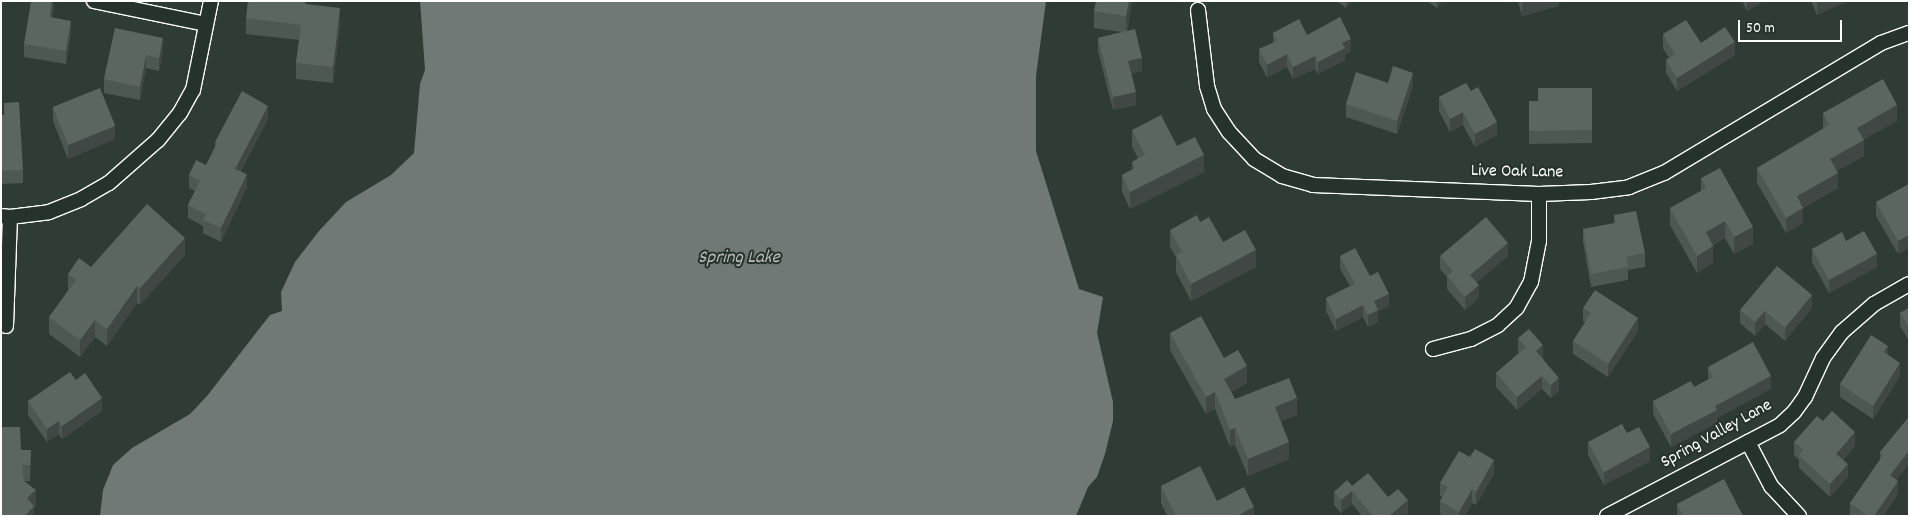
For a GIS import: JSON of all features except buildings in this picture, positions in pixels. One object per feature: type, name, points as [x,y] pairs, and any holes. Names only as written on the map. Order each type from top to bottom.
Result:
[{"type":"street","points":[[94,1],[206,24]]},
{"type":"street","points":[[6,326],[6,217],[49,212],[82,199],[109,183],[158,140],[180,113],[193,90],[211,1]]},
{"type":"street","name":"Live Oak Lane","points":[[1198,10],[1207,86],[1214,109],[1229,132],[1254,159],[1282,176],[1313,185],[1539,194],[1591,192],[1629,187],[1664,173],[1881,43],[1909,33]]},
{"type":"street","points":[[1433,349],[1471,339],[1498,325],[1517,307],[1531,282],[1539,241],[1539,194]]},
{"type":"street","name":"Spring Valley Lane","points":[[1606,516],[1780,425],[1794,412],[1805,397],[1823,358],[1842,332],[1874,304],[1909,284]]},
{"type":"street","points":[[1748,442],[1772,486],[1799,516]]},
{"type":"water","name":"Spring Lake","points":[[420,1],[1046,1],[1036,76],[1036,151],[1079,289],[1103,297],[1097,333],[1113,402],[1113,421],[1105,454],[1097,477],[1088,487],[1076,516],[100,516],[103,490],[113,465],[132,448],[190,414],[207,396],[270,315],[282,311],[281,292],[295,262],[319,231],[346,202],[391,175],[414,153],[420,84],[425,70]]}]
